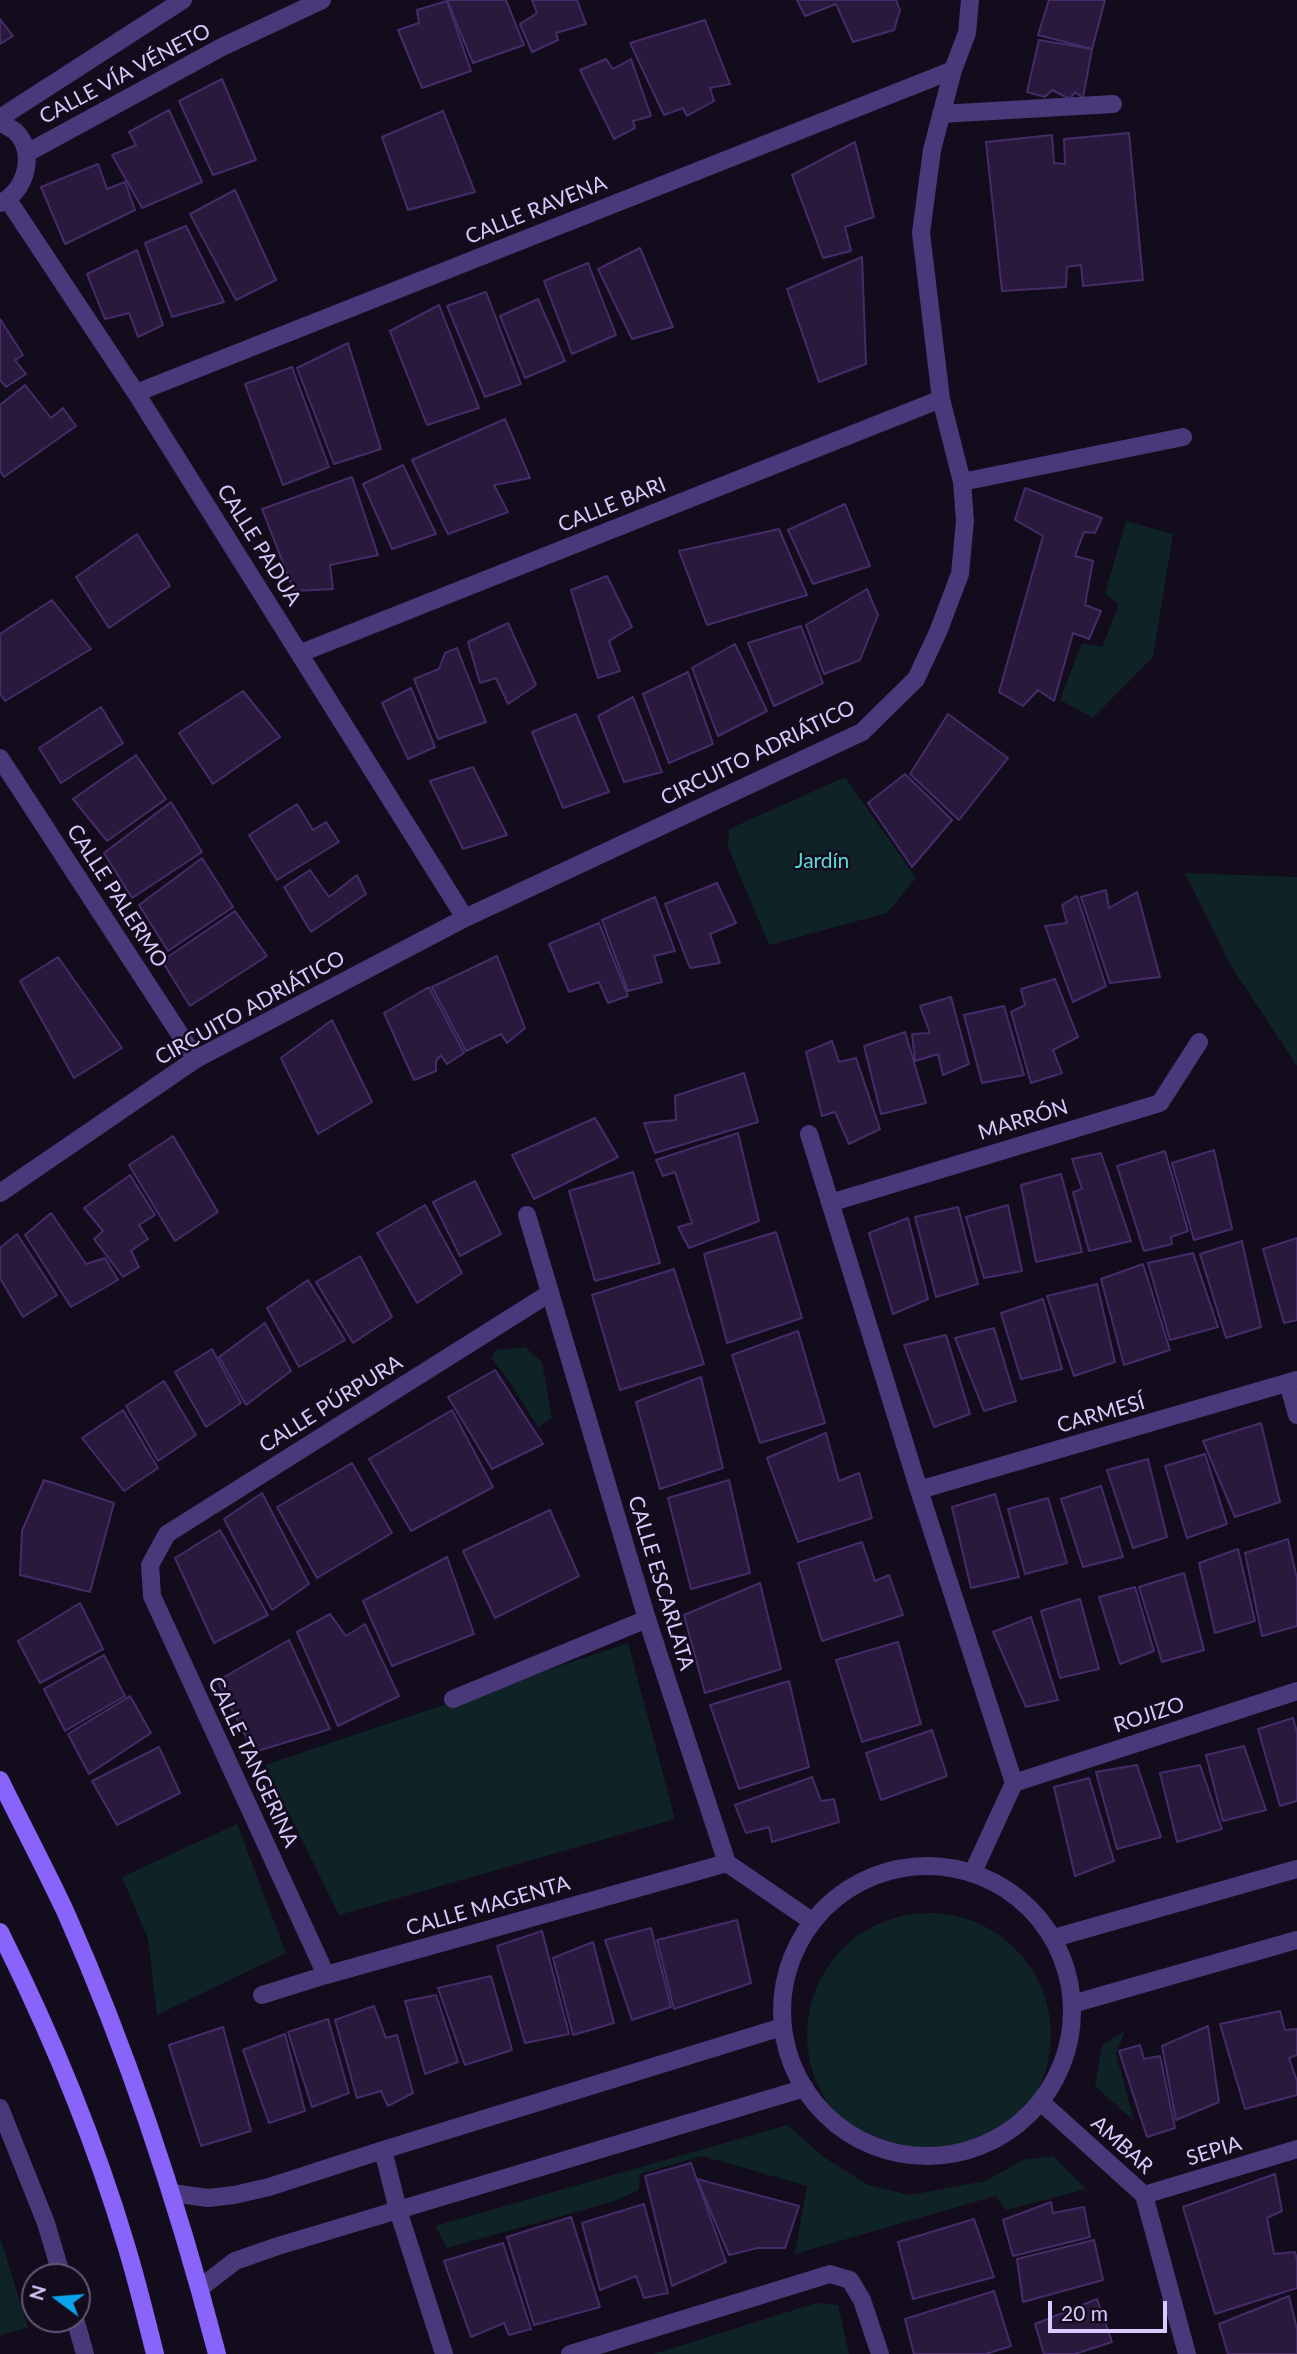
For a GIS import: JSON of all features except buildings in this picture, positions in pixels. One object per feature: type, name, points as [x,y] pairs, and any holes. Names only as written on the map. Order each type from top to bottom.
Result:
[{"type":"main road","points":[[0,1780],[66,1913],[123,2055],[172,2193],[217,2354]]},
{"type":"main road","points":[[0,1932],[79,2109],[126,2244],[155,2354]]},
{"type":"street","name":"CALLE VÍA VÉNETO","points":[[0,120],[183,0]]},
{"type":"street","name":"CALLE VÍA VÉNETO","points":[[27,153],[222,47],[322,0]]},
{"type":"street","name":"CIRCUITO ADRIÁTICO","points":[[0,1193],[196,1059],[465,918],[862,732],[916,679],[938,632],[960,574],[965,521],[962,482],[941,399],[921,233],[932,150],[953,70],[967,33],[970,0]]},
{"type":"street","name":"CALLE RAVENA","points":[[136,393],[953,70]]},
{"type":"street","points":[[941,114],[1113,104]]},
{"type":"street","points":[[0,120],[16,132],[27,153],[25,179],[4,201]]},
{"type":"street","name":"CALLE PADUA","points":[[4,201],[136,393],[465,918]]},
{"type":"street","name":"CALLE BARI","points":[[300,653],[941,399]]},
{"type":"street","points":[[962,482],[1183,437]]},
{"type":"street","name":"CALLE PALERMO","points":[[0,758],[196,1059]]},
{"type":"street","name":"MARRÓN","points":[[830,1203],[1160,1102],[1199,1042]]},
{"type":"street","points":[[809,1134],[919,1490],[1014,1783],[974,1872]]},
{"type":"street","name":"CALLE ESCARLATA","points":[[527,1215],[648,1619],[727,1863]]},
{"type":"street","name":"CALLE PÚRPURA","points":[[150,1566],[167,1534],[551,1293]]},
{"type":"street","points":[[1292,1382],[1297,1415]]},
{"type":"street","name":"CARMESÍ","points":[[919,1490],[1292,1382]]},
{"type":"street","name":"CALLE TANGERINA","points":[[150,1566],[152,1596],[326,1975]]},
{"type":"street","points":[[453,1699],[648,1619]]},
{"type":"street","name":"ROJIZO","points":[[1014,1783],[1297,1691]]},
{"type":"street","points":[[727,1863],[813,1922]]},
{"type":"street","name":"CALLE MAGENTA","points":[[262,1996],[326,1975],[727,1863]]},
{"type":"street","points":[[930,1865],[974,1872],[1005,1887],[1032,1910],[1054,1938],[1067,1970],[1072,2004],[1070,2039],[1059,2072],[1041,2102],[1011,2130],[976,2148],[936,2157],[896,2153],[859,2140],[826,2116],[793,2067],[782,2027],[780,2002],[794,1952],[813,1922],[845,1891],[885,1871],[930,1865]]},
{"type":"street","points":[[1054,1938],[1297,1868]]},
{"type":"street","points":[[1072,2004],[1297,1940]]},
{"type":"street","points":[[172,2193],[208,2197],[234,2195],[269,2187],[782,2027]]},
{"type":"street","points":[[200,2288],[235,2261],[278,2246],[805,2088]]},
{"type":"street","name":"AMBAR","points":[[1041,2102],[1144,2195],[1187,2354]]},
{"type":"street","points":[[0,2108],[46,2223],[58,2263]]},
{"type":"street","name":"SEPIA","points":[[1144,2195],[1297,2149]]},
{"type":"street","points":[[383,2150],[398,2210],[444,2354]]},
{"type":"street","points":[[570,2354],[830,2274],[850,2280],[862,2300],[880,2354]]},
{"type":"street","points":[[79,2333],[85,2354]]},
{"type":"green space","points":[[1126,521],[1173,534],[1153,657],[1093,718],[1060,700],[1082,643],[1102,647],[1119,605],[1105,593]]},
{"type":"green space","name":"Jardín","points":[[845,777],[916,878],[887,913],[769,945],[728,847],[729,829]]},
{"type":"green space","points":[[1185,873],[1297,877],[1297,1066],[1231,966]]},
{"type":"green space","points":[[525,1347],[542,1362],[552,1418],[538,1427],[491,1358],[496,1350]]},
{"type":"green space","points":[[628,1643],[675,1819],[339,1915],[265,1765]]},
{"type":"green space","points":[[237,1824],[286,1953],[157,2015],[148,1939],[122,1877]]},
{"type":"green space","points":[[917,1913],[941,1913],[965,1918],[987,1927],[1007,1940],[1024,1957],[1037,1977],[1046,1999],[1051,2035],[1049,2059],[1037,2093],[1024,2113],[1007,2130],[987,2143],[965,2152],[941,2157],[917,2157],[893,2152],[871,2143],[851,2130],[834,2113],[821,2093],[812,2071],[807,2047],[807,2023],[812,1999],[821,1977],[834,1957],[851,1940],[871,1927],[893,1918]]},
{"type":"green space","points":[[1125,2031],[1116,2054],[1134,2121],[1095,2086],[1102,2045]]},
{"type":"green space","points":[[787,2125],[824,2157],[868,2185],[910,2195],[985,2181],[1023,2160],[1053,2156],[1086,2189],[1006,2210],[995,2196],[795,2254],[807,2186],[702,2156],[640,2174],[639,2190],[615,2201],[447,2248],[435,2226]]},
{"type":"green space","points":[[0,2237],[21,2305],[21,2330],[0,2335]]},
{"type":"green space","points":[[816,2303],[838,2305],[849,2354],[654,2354]]}]
